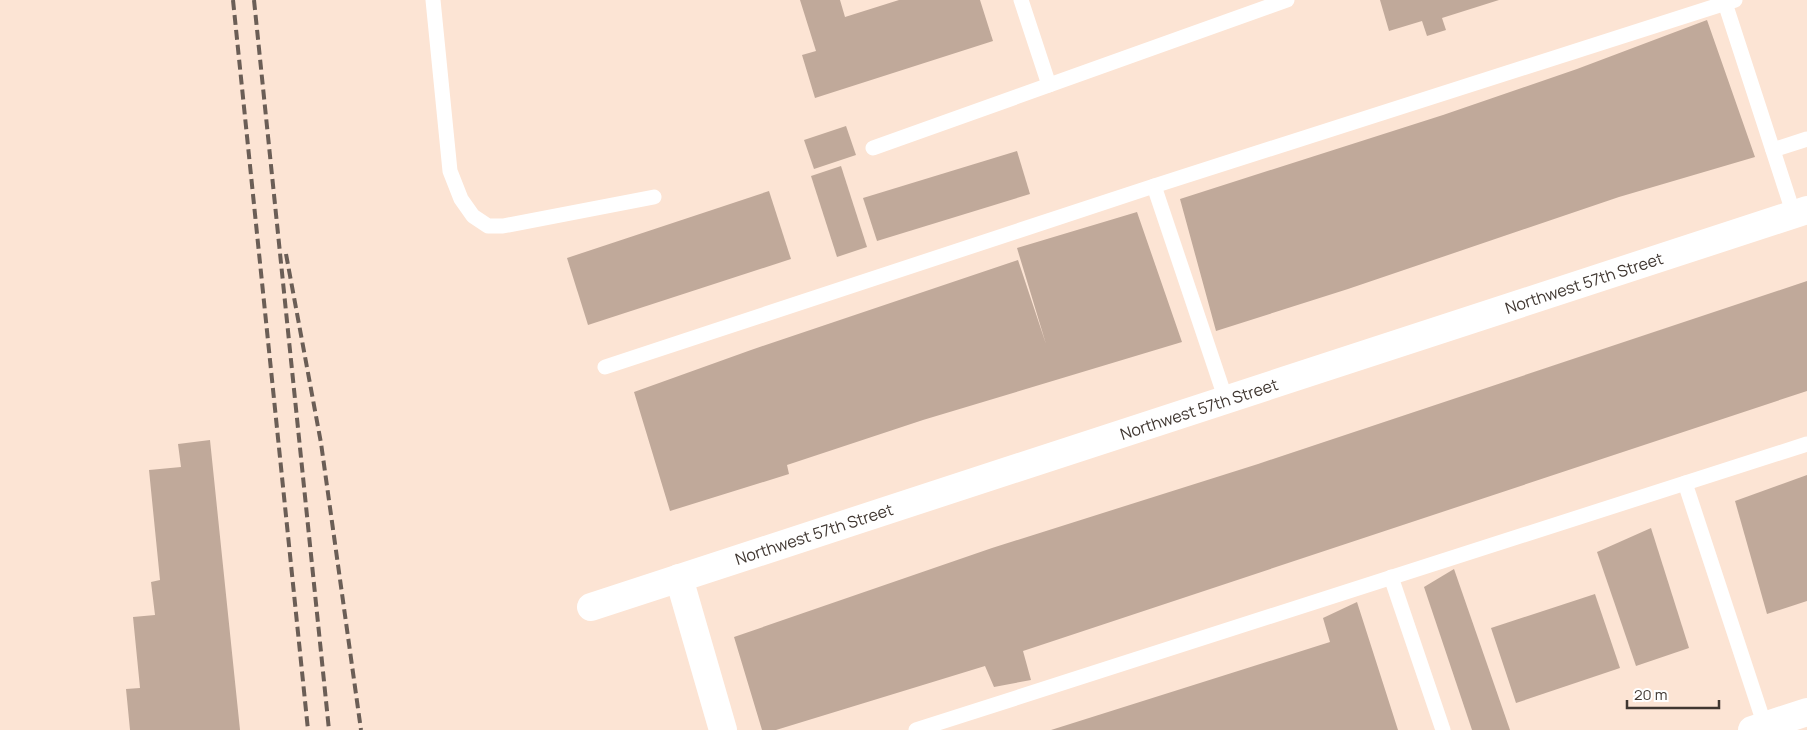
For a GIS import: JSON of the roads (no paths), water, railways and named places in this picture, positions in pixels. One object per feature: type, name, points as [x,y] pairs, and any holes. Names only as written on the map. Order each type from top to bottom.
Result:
[{"type":"street","name":"Northwest 57th Street","points":[[591,607],[1800,212]]},
{"type":"street","points":[[679,578],[723,730]]},
{"type":"street","points":[[1759,728],[1807,712]]},
{"type":"lane","points":[[433,0],[450,171],[461,199],[473,216],[488,226],[503,226],[654,197]]},
{"type":"lane","points":[[1021,0],[1049,85]]},
{"type":"lane","points":[[873,148],[1287,0]]},
{"type":"lane","points":[[605,366],[1154,186],[1730,2],[1773,150],[1800,212]]},
{"type":"lane","points":[[1773,150],[1807,139]]},
{"type":"lane","points":[[1154,186],[1226,400]]},
{"type":"lane","points":[[916,730],[1807,444]]},
{"type":"lane","points":[[1685,483],[1759,728]]},
{"type":"lane","points":[[1391,577],[1443,730]]},
{"type":"railway","points":[[233,0],[308,730]]},
{"type":"railway","points":[[254,0],[329,730]]},
{"type":"railway","points":[[286,254],[321,443],[361,730]]}]
